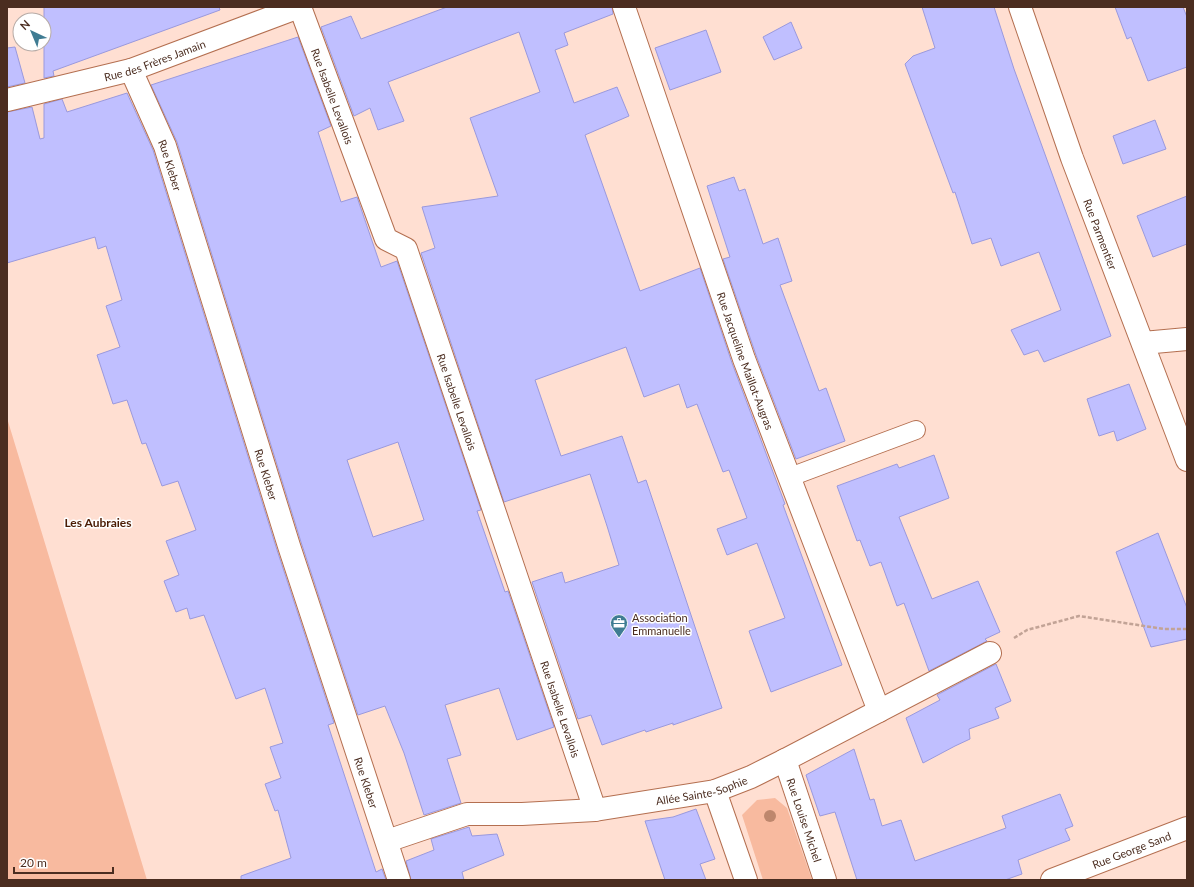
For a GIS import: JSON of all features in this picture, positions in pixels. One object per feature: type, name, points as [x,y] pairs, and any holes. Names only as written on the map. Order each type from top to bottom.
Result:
[{"type":"street","name":"Rue des Frères Jamain","points":[[7,100],[131,70],[299,7]]},
{"type":"street","name":"Rue Isabelle Levallois","points":[[299,7],[386,239],[406,249],[595,810]]},
{"type":"street","name":"Rue Jacqueline Maillot-Augras","points":[[624,7],[744,359],[879,711]]},
{"type":"street","name":"Rue Parmentier","points":[[1020,7],[1072,158],[1187,460]]},
{"type":"street","name":"Rue Kleber","points":[[131,70],[165,146],[287,539],[400,880]]},
{"type":"street","points":[[1142,343],[1187,339]]},
{"type":"street","name":"Allée Sainte-Sophie","points":[[387,841],[467,814],[522,814],[595,810],[715,790],[751,777],[785,760],[990,652]]},
{"type":"street","name":"Rue Louise Michel","points":[[785,760],[825,880]]},
{"type":"street","points":[[715,790],[746,880]]},
{"type":"street","name":"Rue George Sand","points":[[1052,880],[1187,828]]},
{"type":"lane","points":[[788,472],[916,430]]},
{"type":"path","points":[[990,652],[1027,630],[1079,616],[1164,629],[1187,629]]},
{"type":"shaded area","points":[[7,418],[147,880],[7,880]]},
{"type":"shaded area","points":[[775,798],[787,808],[812,880],[763,880],[742,815],[757,800]]},
{"type":"building","points":[[44,7],[219,7],[220,10],[53,71],[54,76],[44,78],[44,52],[52,52],[52,12],[44,12]]},
{"type":"building","points":[[447,7],[612,7],[613,14],[564,33],[568,45],[555,50],[574,103],[617,87],[629,116],[585,135],[640,291],[700,268],[732,363],[785,504],[783,505],[842,665],[771,692],[749,631],[785,618],[757,543],[727,555],[717,529],[747,518],[729,470],[723,472],[697,404],[687,408],[679,384],[644,397],[626,347],[535,380],[561,456],[622,436],[638,483],[646,480],[722,708],[673,725],[673,723],[646,732],[645,730],[602,745],[591,715],[578,719],[532,582],[562,572],[565,583],[619,565],[590,474],[504,502],[421,253],[435,248],[422,207],[498,196],[470,118],[540,92],[519,32],[388,82],[404,121],[378,130],[370,108],[354,116],[321,27],[351,16],[361,39]]},
{"type":"building","points":[[922,7],[994,7],[1014,69],[1111,336],[1044,362],[1038,350],[1024,355],[1011,330],[1061,310],[1039,252],[1001,266],[991,238],[972,244],[955,192],[953,193],[905,64],[913,56],[935,48]]},
{"type":"building","points":[[1115,7],[1183,7],[1187,17],[1187,67],[1148,81],[1131,37],[1127,39]]},
{"type":"building","points":[[791,22],[802,48],[774,60],[763,37]]},
{"type":"building","points":[[706,30],[721,72],[670,90],[655,48]]},
{"type":"building","points":[[298,37],[331,126],[318,132],[341,202],[357,197],[381,267],[397,261],[481,510],[477,511],[505,592],[508,591],[554,727],[517,740],[499,688],[445,705],[461,755],[447,759],[461,803],[424,815],[404,753],[385,706],[358,715],[301,542],[177,142],[151,85]],"holes":[[[398,442],[424,520],[373,537],[347,460]]]},
{"type":"building","points":[[12,47],[12,52],[16,52],[25,83],[7,87],[7,48]]},
{"type":"building","points":[[127,93],[153,150],[277,550],[334,723],[328,725],[376,872],[382,869],[386,880],[241,880],[241,876],[291,858],[278,810],[275,811],[265,784],[281,778],[270,747],[283,743],[265,688],[236,699],[204,615],[190,619],[187,608],[176,612],[164,581],[179,575],[166,541],[196,530],[178,481],[162,486],[146,443],[142,444],[127,400],[113,404],[97,355],[120,347],[106,306],[122,300],[106,246],[98,249],[95,237],[7,263],[7,112],[32,107],[40,139],[44,138],[44,104],[62,99],[67,112]]},
{"type":"building","points":[[1155,120],[1166,149],[1123,164],[1113,136]]},
{"type":"building","points":[[734,177],[739,191],[745,189],[763,244],[778,238],[792,281],[780,285],[819,391],[826,388],[845,441],[796,459],[756,355],[723,259],[730,257],[707,186]]},
{"type":"building","points":[[1187,196],[1187,244],[1153,257],[1137,216]]},
{"type":"building","points":[[1129,384],[1146,429],[1117,441],[1114,431],[1099,436],[1087,399]]},
{"type":"building","points":[[934,455],[949,498],[899,517],[932,599],[978,581],[1000,632],[985,639],[987,641],[929,671],[904,603],[897,606],[881,562],[870,566],[860,540],[857,541],[837,486],[897,464],[899,468]]},
{"type":"building","points":[[1158,533],[1187,608],[1187,639],[1151,647],[1116,552]]},
{"type":"building","points":[[996,664],[1011,701],[995,708],[999,718],[969,729],[970,739],[923,763],[906,718],[940,700],[937,695]]},
{"type":"building","points":[[854,749],[870,800],[874,799],[882,826],[901,820],[915,861],[1006,828],[1002,816],[1060,794],[1073,826],[1065,829],[1070,840],[1018,860],[1022,874],[1005,880],[857,880],[835,812],[820,816],[806,775]]},
{"type":"building","points":[[696,809],[715,859],[700,864],[706,880],[665,880],[645,821],[673,817]]},
{"type":"building","points":[[469,827],[472,836],[497,834],[504,855],[462,872],[464,880],[411,880],[406,861],[434,850],[431,839]]},
{"type":"place","name":"Association Emmanuelle","points":[[619,638]]},
{"type":"district","name":"Les Aubraies","points":[[98,522]]}]
